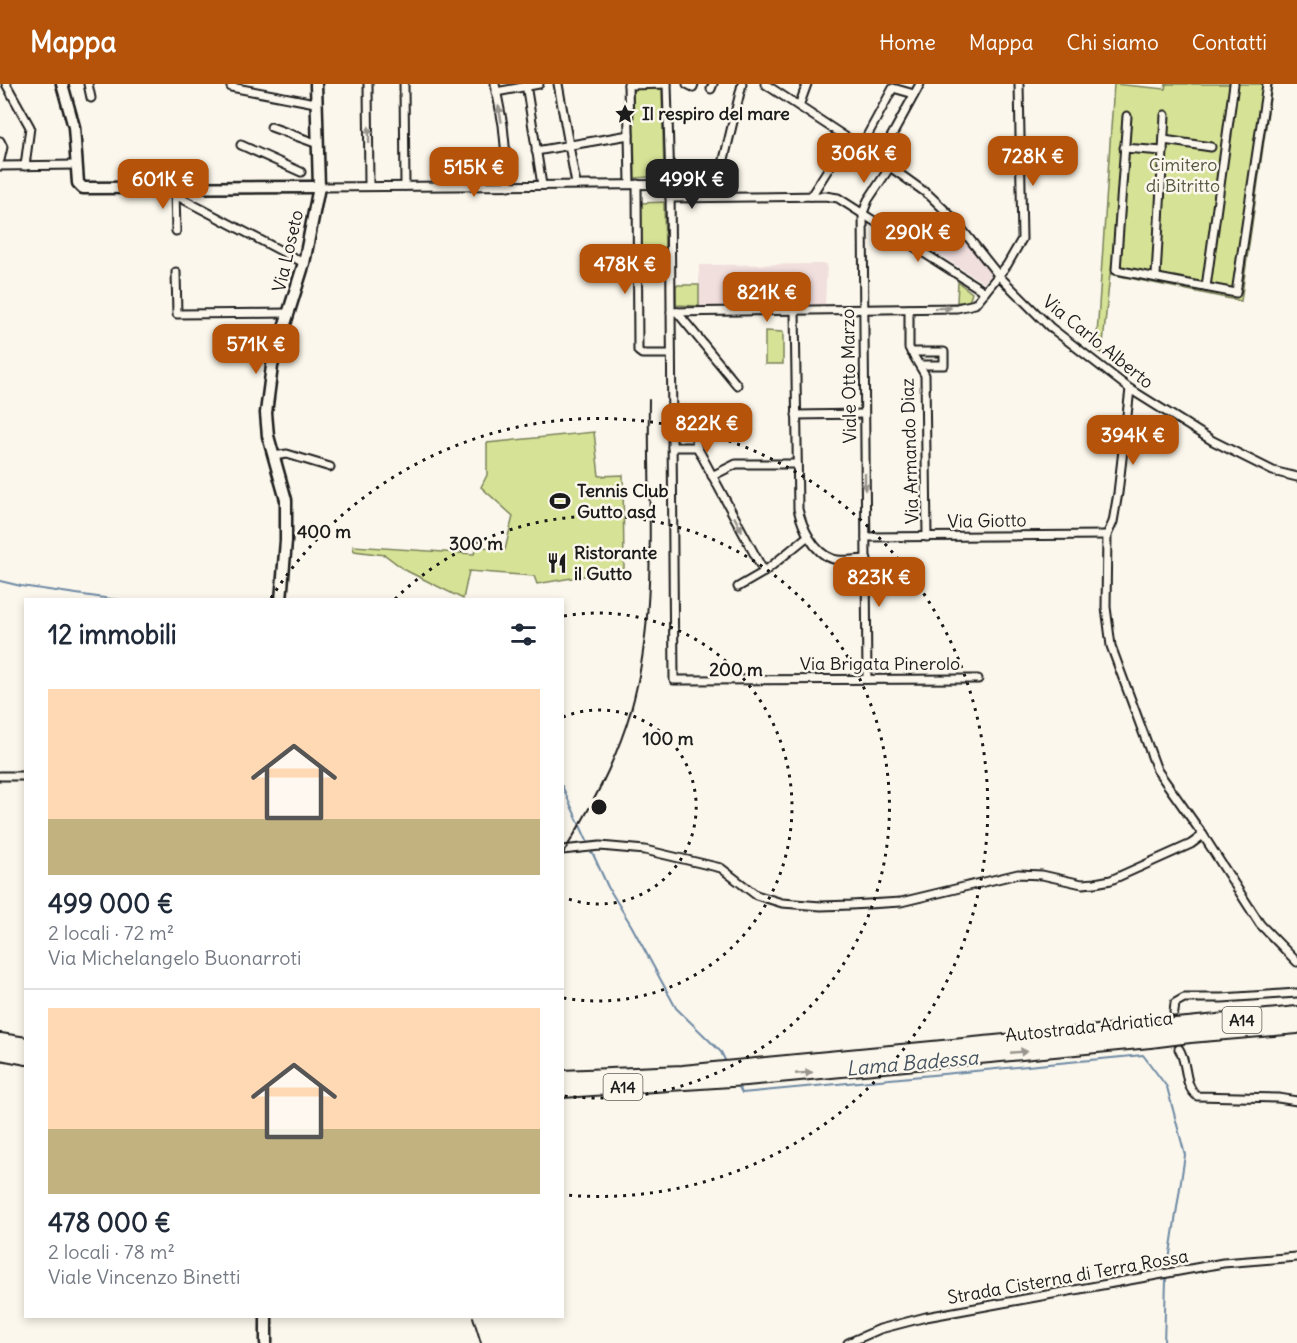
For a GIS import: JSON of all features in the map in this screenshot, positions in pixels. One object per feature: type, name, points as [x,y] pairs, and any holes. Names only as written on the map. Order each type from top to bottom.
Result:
[{"type":"highway","name":"Autostrada Adriatica","points":[[564,1090],[1189,1030],[1297,1014]]},
{"type":"highway","name":"Autostrada Adriatica","points":[[1189,1030],[1297,1026]]},
{"type":"highway","points":[[0,1041],[24,1045]]},
{"type":"highway","points":[[0,1052],[24,1057]]},
{"type":"highway","name":"Autostrada Adriatica","points":[[564,1078],[683,1078]]},
{"type":"main road","points":[[62,84],[74,127],[78,183],[83,188],[175,192],[306,187],[318,192]]},
{"type":"main road","name":"Via Loseto","points":[[281,598],[286,500],[266,424],[268,390],[272,366],[290,313],[303,263],[318,192],[316,84]]},
{"type":"main road","points":[[266,1318],[266,1343]]},
{"type":"street","points":[[6,84],[30,127],[25,166]]},
{"type":"street","points":[[88,84],[91,98]]},
{"type":"street","points":[[368,84],[369,186]]},
{"type":"street","points":[[404,84],[405,186]]},
{"type":"street","points":[[509,186],[503,125],[495,88],[539,84]]},
{"type":"street","points":[[558,84],[576,184]]},
{"type":"street","points":[[671,354],[642,354],[638,351],[628,84],[667,84],[674,312],[671,354],[672,447],[697,447]]},
{"type":"street","points":[[687,84],[693,87],[694,84]]},
{"type":"street","points":[[715,197],[741,84]]},
{"type":"street","name":"Via Carlo Alberto","points":[[765,84],[879,159],[928,195],[954,218],[999,276],[1050,327],[1130,389],[1213,441],[1273,471],[1297,477]]},
{"type":"street","points":[[799,106],[807,84]]},
{"type":"street","points":[[879,159],[920,84]]},
{"type":"street","points":[[674,312],[863,310],[971,306],[999,276],[1022,240],[1018,84]]},
{"type":"street","points":[[1206,287],[1234,84]]},
{"type":"street","points":[[1127,116],[1116,270],[1236,293],[1267,84]]},
{"type":"street","points":[[526,85],[542,185]]},
{"type":"street","points":[[231,87],[315,103]]},
{"type":"street","points":[[861,147],[893,88],[914,94]]},
{"type":"street","points":[[1156,276],[1165,115]]},
{"type":"street","points":[[272,127],[318,144]]},
{"type":"street","points":[[536,151],[629,135]]},
{"type":"street","points":[[811,196],[848,138]]},
{"type":"street","points":[[1164,140],[1211,147]]},
{"type":"street","points":[[0,141],[3,147],[0,160]]},
{"type":"street","points":[[241,145],[301,172]]},
{"type":"street","points":[[1124,148],[1163,151]]},
{"type":"street","points":[[0,166],[77,165]]},
{"type":"street","points":[[863,213],[868,200],[890,167]]},
{"type":"street","points":[[318,192],[369,186],[718,184]]},
{"type":"street","points":[[175,192],[176,231]]},
{"type":"street","points":[[175,192],[303,263]]},
{"type":"street","points":[[670,198],[811,196],[838,198],[985,292]]},
{"type":"street","name":"Viale Otto Marzo","points":[[863,213],[867,679]]},
{"type":"street","points":[[176,272],[177,314],[290,313]]},
{"type":"street","name":"Via Armando Diaz","points":[[909,309],[909,348],[925,375],[927,537]]},
{"type":"street","points":[[795,311],[798,509],[801,522],[808,536],[821,551],[831,558],[867,559]]},
{"type":"street","points":[[674,312],[737,385]]},
{"type":"street","name":"Via Armando Diaz","points":[[911,352],[944,352],[944,365],[920,365]]},
{"type":"street","points":[[1130,389],[1118,493],[1113,522],[1107,535],[1106,607],[1111,646],[1157,770],[1203,835],[1260,924],[1297,962]]},
{"type":"street","points":[[796,415],[864,414]]},
{"type":"street","points":[[733,417],[727,417],[696,439],[697,447],[764,572]]},
{"type":"street","name":"Via Brigata Pinerolo","points":[[672,447],[674,680],[978,679]]},
{"type":"street","points":[[273,456],[287,454],[330,467]]},
{"type":"street","points":[[712,476],[736,464],[797,464]]},
{"type":"street","name":"Via Giotto","points":[[866,537],[1107,535]]},
{"type":"street","points":[[738,587],[764,572],[808,536]]},
{"type":"street","points":[[0,776],[24,776]]},
{"type":"street","points":[[564,850],[600,846],[645,850],[721,868],[756,895],[782,903],[821,906],[901,902],[1001,877],[1027,873],[1082,884],[1095,884],[1111,880],[1191,844],[1203,835]]},
{"type":"street","points":[[1174,1012],[1175,1003],[1185,998],[1297,993]]},
{"type":"street","points":[[1179,1049],[1190,1088],[1197,1095],[1278,1098],[1297,1101]]},
{"type":"street","name":"Strada Cisterna di Terra Rossa","points":[[848,1343],[880,1329],[926,1317],[1222,1263],[1297,1257]]},
{"type":"shaded area","points":[[945,214],[992,274],[984,283],[925,246]]},
{"type":"shaded area","points":[[827,264],[825,304],[699,306],[699,265]]},
{"type":"green space","name":"Cimitero di Bitritto","points":[[1114,84],[1165,89],[1166,84],[1272,84],[1241,301],[1110,274],[1102,353],[1096,350]]},
{"type":"green space","points":[[633,89],[662,89],[664,176],[635,178]]},
{"type":"green space","points":[[664,202],[665,259],[642,259],[641,203]]},
{"type":"green space","points":[[958,282],[972,293],[969,302],[957,302]]},
{"type":"green space","points":[[676,285],[699,285],[699,306],[676,305]]},
{"type":"green space","points":[[765,331],[783,332],[783,364],[765,364]]},
{"type":"green space","name":"Tennis Club Gutto asd","points":[[594,432],[599,476],[623,475],[624,569],[537,584],[534,576],[469,571],[463,598],[461,598],[405,570],[385,555],[354,551],[353,546],[474,554],[476,546],[505,550],[513,516],[481,487],[487,475],[487,443]]},
{"type":"waterway","name":"Lama Badessa","points":[[0,581],[104,598]]},
{"type":"waterway","name":"Lama Badessa","points":[[564,790],[608,887],[676,1008],[721,1052],[726,1062]]},
{"type":"waterway","name":"Lama Badessa","points":[[737,1083],[742,1093],[1143,1055],[1167,1087],[1185,1155],[1166,1280],[1164,1343]]},
{"type":"railway","points":[[564,852],[610,767],[625,729],[640,672],[650,556],[649,400]]},
{"type":"railway","points":[[473,1318],[481,1343]]},
{"type":"place","name":"Il respiro del mare","points":[[625,114]]},
{"type":"place","name":"Tennis Club Gutto asd","points":[[560,501]]},
{"type":"place","name":"Ristorante il Gutto","points":[[557,563]]}]
